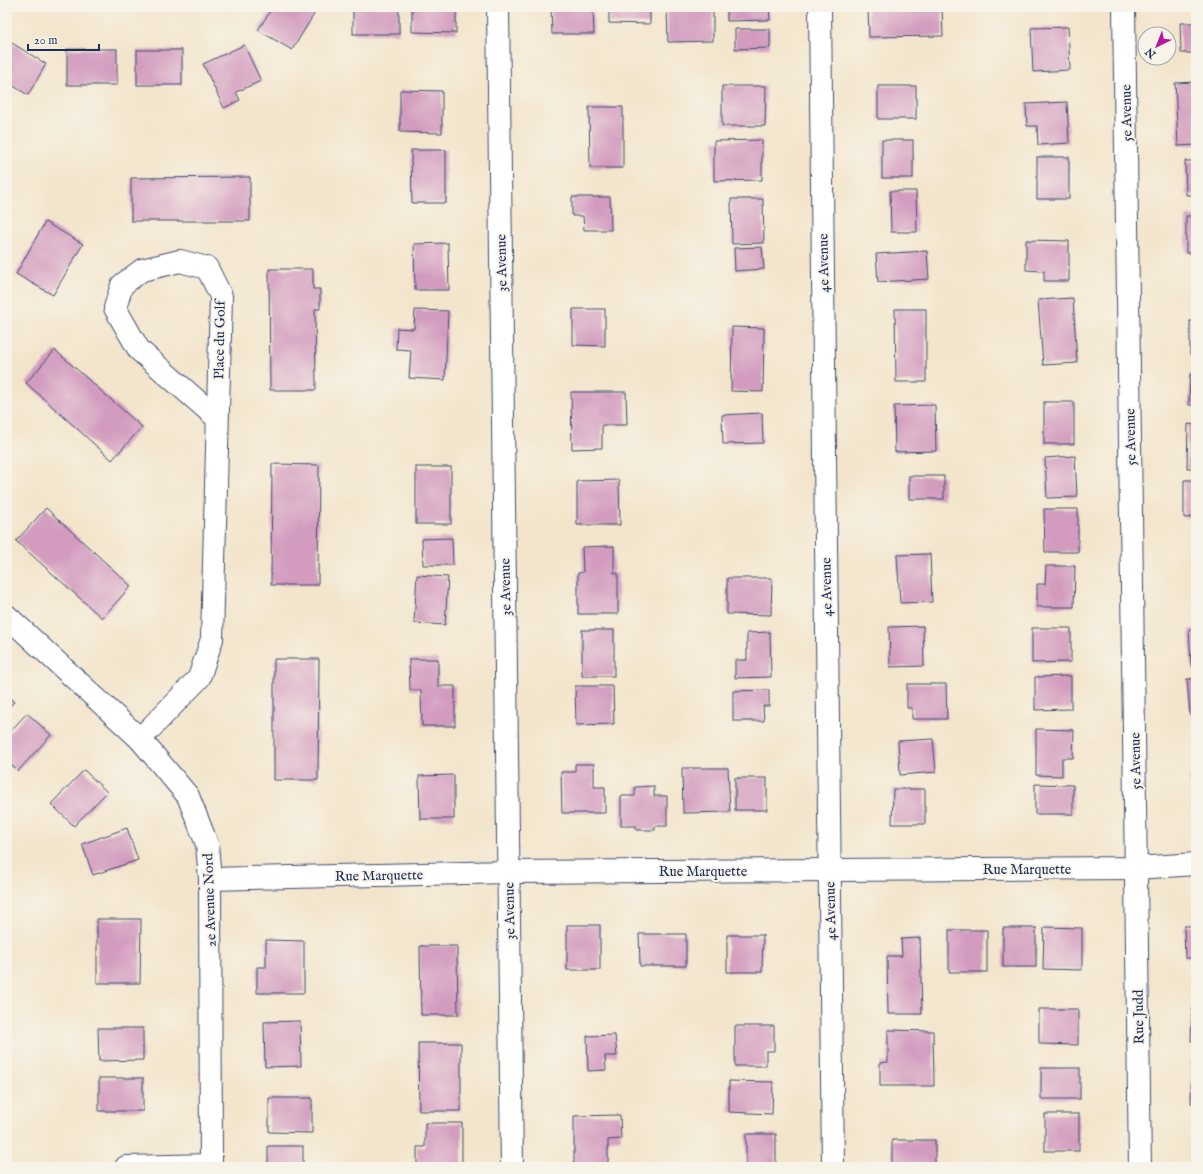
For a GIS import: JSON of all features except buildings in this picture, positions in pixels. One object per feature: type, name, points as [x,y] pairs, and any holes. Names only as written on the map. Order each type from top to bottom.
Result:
[{"type":"street","name":"3e Avenue","points":[[498,7],[512,1167]]},
{"type":"street","name":"4e Avenue","points":[[820,7],[833,1167]]},
{"type":"street","name":"5e Avenue","points":[[1124,7],[1136,868]]},
{"type":"street","name":"Place du Golf","points":[[140,739],[199,678],[212,639],[221,296],[207,268],[180,261],[142,270],[122,285],[115,308],[139,350],[217,418]]},
{"type":"street","name":"2e Avenue Nord","points":[[7,616],[140,739],[188,796],[207,844],[210,879],[211,1166]]},
{"type":"street","name":"Rue Marquette","points":[[210,879],[508,872],[1136,868],[1196,864]]},
{"type":"street","name":"Rue Judd","points":[[1136,868],[1140,1167]]},
{"type":"street","points":[[126,1167],[211,1166]]}]
